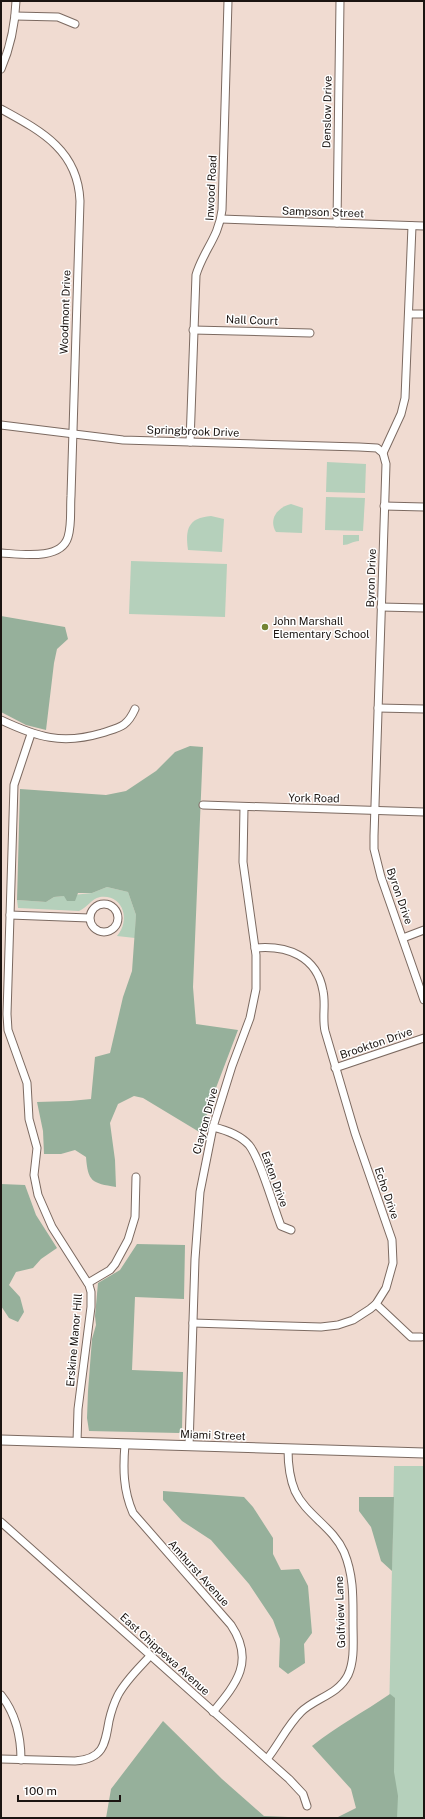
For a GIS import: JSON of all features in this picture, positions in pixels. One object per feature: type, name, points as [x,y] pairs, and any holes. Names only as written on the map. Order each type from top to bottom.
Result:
[{"type":"street","points":[[1,69],[11,44],[16,1]]},
{"type":"street","name":"Inwood Road","points":[[190,442],[196,275],[217,234],[222,219],[228,1]]},
{"type":"street","name":"Denslow Drive","points":[[337,223],[340,1]]},
{"type":"street","points":[[15,16],[58,17],[75,24]]},
{"type":"street","name":"Woodmont Drive","points":[[1,109],[41,133],[55,144],[70,163],[78,183],[80,201],[68,538],[59,548],[49,553],[1,553]]},
{"type":"street","name":"Sampson Street","points":[[222,219],[424,226]]},
{"type":"street","points":[[383,453],[401,414],[405,398],[412,226]]},
{"type":"street","points":[[408,314],[424,314]]},
{"type":"street","name":"Nall Court","points":[[193,330],[310,333]]},
{"type":"street","name":"Springbrook Drive","points":[[1,425],[123,440],[359,447],[377,448],[383,453]]},
{"type":"street","name":"Byron Drive","points":[[383,453],[386,464],[374,849],[377,865],[424,1000]]},
{"type":"street","points":[[384,506],[424,507]]},
{"type":"street","points":[[381,607],[424,608]]},
{"type":"street","points":[[378,708],[424,709]]},
{"type":"street","points":[[1,720],[31,734],[69,740],[83,738],[124,725],[130,720],[135,709]]},
{"type":"street","name":"Erskine Manor Hill","points":[[31,734],[14,784],[7,1022],[11,1039],[27,1083],[29,1119],[37,1148],[34,1175],[36,1186],[52,1227],[88,1283],[91,1292],[91,1307],[78,1409],[77,1442]]},
{"type":"street","name":"York Road","points":[[203,805],[424,812]]},
{"type":"street","name":"Clayton Drive","points":[[189,1446],[197,1224],[206,1157],[213,1127],[230,1073],[250,1018],[257,976],[255,948],[243,862],[242,833],[244,807]]},
{"type":"street","points":[[10,915],[89,918]]},
{"type":"street","points":[[403,938],[424,930]]},
{"type":"street","name":"Echo Drive","points":[[193,1323],[330,1327],[353,1320],[376,1304],[386,1288],[392,1270],[394,1253],[392,1240],[359,1146],[335,1068],[323,1021],[324,992],[322,985],[314,970],[299,955],[277,947],[255,948]]},
{"type":"street","name":"Brookton Drive","points":[[335,1068],[424,1038]]},
{"type":"street","name":"Eaton Drive","points":[[213,1127],[237,1136],[249,1146],[258,1162],[281,1226],[290,1230]]},
{"type":"street","points":[[88,1283],[110,1270],[115,1264],[128,1240],[136,1212],[136,1177]]},
{"type":"street","points":[[376,1304],[411,1337],[421,1337]]},
{"type":"street","name":"Miami Street","points":[[1,1440],[424,1453]]},
{"type":"street","name":"Amhurst Avenue","points":[[125,1444],[124,1482],[126,1494],[133,1513],[231,1625],[241,1643],[242,1666],[236,1683],[213,1712]]},
{"type":"street","name":"Golfview Lane","points":[[267,1760],[291,1723],[302,1711],[313,1702],[331,1694],[343,1683],[350,1668],[353,1653],[353,1589],[349,1565],[338,1542],[296,1492],[288,1466],[288,1449]]},
{"type":"street","name":"East Chippewa Avenue","points":[[1,1522],[267,1760],[303,1794],[307,1806]]},
{"type":"street","points":[[1,1759],[79,1761],[98,1754],[106,1742],[109,1720],[119,1694],[124,1685],[150,1656]]},
{"type":"street","points":[[1,1695],[9,1707],[17,1726],[20,1760]]},
{"type":"green space","points":[[327,462],[366,464],[365,493],[326,492]]},
{"type":"green space","points":[[326,497],[365,498],[363,531],[325,530]]},
{"type":"green space","points":[[291,504],[303,508],[302,533],[276,532],[273,523],[276,514],[282,508]]},
{"type":"green space","points":[[211,516],[224,519],[222,552],[188,550],[187,536],[190,526],[197,519]]},
{"type":"green space","points":[[343,535],[359,535],[359,541],[343,545]]},
{"type":"green space","points":[[131,561],[227,564],[225,617],[129,614]]},
{"type":"green space","points":[[1,616],[65,627],[68,639],[57,649],[46,730],[26,725],[1,712]]},
{"type":"green space","points":[[190,746],[203,747],[193,987],[196,1024],[238,1030],[211,1101],[201,1133],[143,1098],[134,1096],[118,1104],[110,1123],[115,1160],[116,1187],[108,1186],[93,1180],[88,1172],[86,1157],[75,1150],[61,1154],[44,1154],[43,1131],[37,1102],[91,1099],[95,1057],[110,1053],[123,997],[132,971],[136,915],[128,892],[107,887],[92,893],[78,893],[75,901],[67,901],[64,896],[54,897],[46,902],[17,900],[20,789],[106,795],[126,791],[156,771],[175,752]]},
{"type":"green space","points":[[107,887],[128,892],[136,915],[135,938],[117,936],[121,930],[124,916],[119,904],[108,897],[97,898],[79,911],[18,908],[17,900],[46,902],[54,897],[92,893]]},
{"type":"green space","points":[[1,1184],[25,1185],[36,1215],[57,1248],[41,1259],[33,1268],[16,1272],[9,1285],[20,1297],[24,1312],[18,1322],[9,1318],[1,1306]]},
{"type":"green space","points":[[137,1244],[185,1245],[184,1299],[135,1297],[132,1370],[183,1372],[182,1430],[179,1433],[89,1431],[87,1418],[88,1391],[92,1339],[96,1325],[95,1316],[98,1283],[120,1270]]},
{"type":"green space","points":[[394,1466],[424,1466],[424,1818],[387,1818]]},
{"type":"green space","points":[[163,1491],[244,1497],[253,1507],[273,1538],[273,1554],[281,1570],[299,1569],[308,1586],[312,1633],[304,1644],[305,1663],[288,1674],[279,1667],[280,1639],[273,1620],[249,1584],[211,1540],[182,1521],[163,1500]]},
{"type":"green space","points":[[359,1497],[394,1497],[392,1571],[381,1561],[371,1527],[359,1511]]},
{"type":"green space","points":[[390,1694],[395,1698],[394,1772],[398,1796],[397,1818],[336,1818],[356,1808],[351,1789],[312,1746]]},
{"type":"green space","points":[[163,1721],[222,1779],[264,1816],[312,1818],[106,1818],[111,1789]]},
{"type":"place","name":"John Marshall Elementary School","points":[[265,627]]}]
